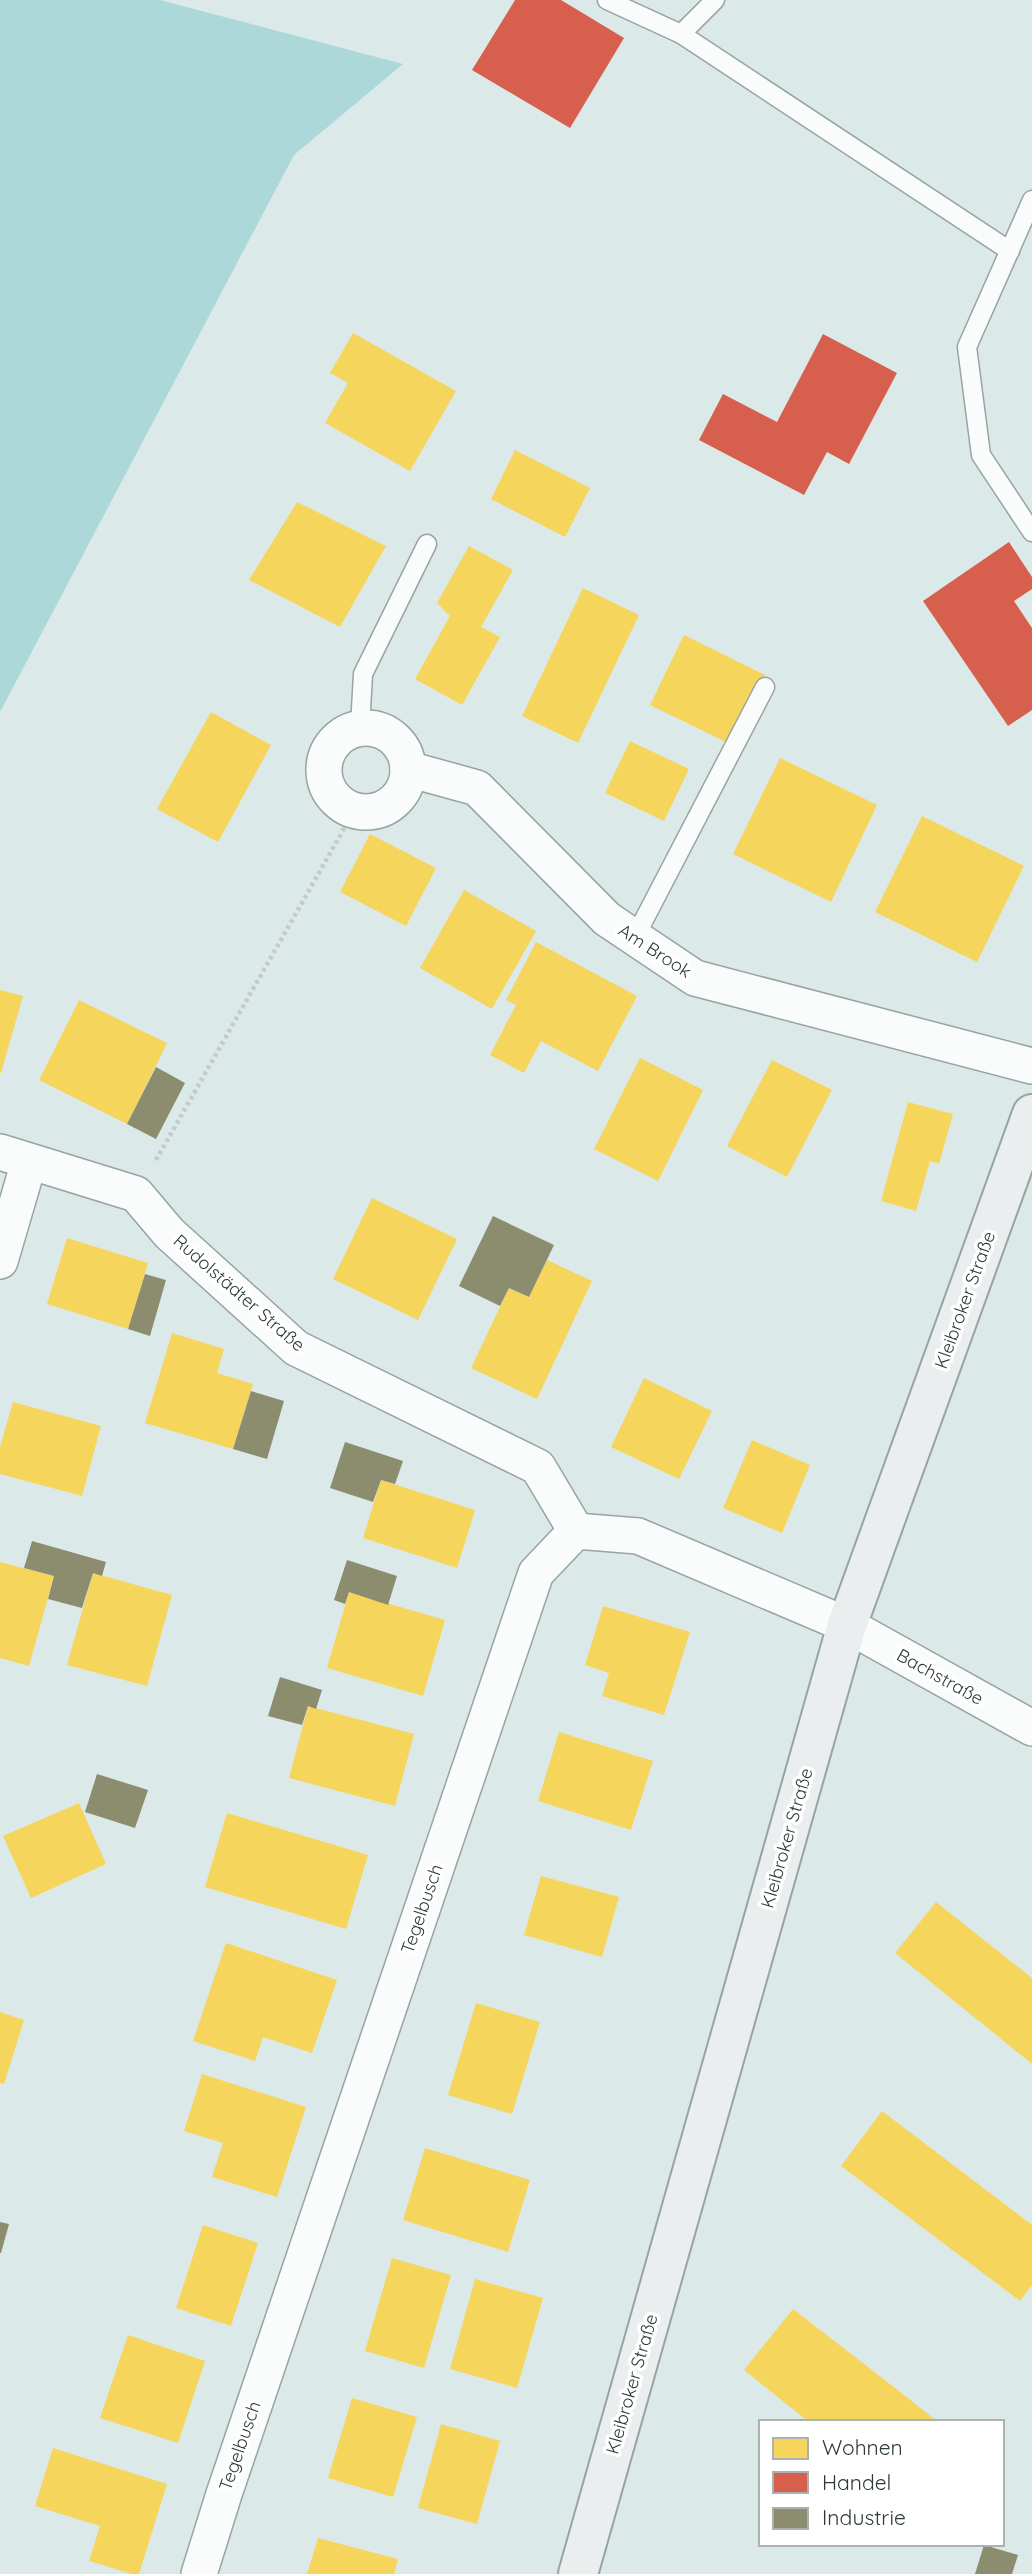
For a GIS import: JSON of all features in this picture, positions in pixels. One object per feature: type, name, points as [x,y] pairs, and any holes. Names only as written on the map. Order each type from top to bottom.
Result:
[{"type":"street","points":[[360,727],[385,731],[397,740],[407,757],[406,786],[393,802],[375,812],[354,811],[334,799],[323,778],[325,755],[339,736],[360,727]]},
{"type":"street","name":"Am Brook","points":[[408,769],[477,788],[607,919],[695,978],[1032,1066]]},
{"type":"street","name":"Kleibroker Straße","points":[[578,2574],[847,1625],[1032,1114]]},
{"type":"street","points":[[0,1261],[15,1157],[136,1194]]},
{"type":"street","name":"Rudolstädter Straße","points":[[136,1194],[169,1233],[296,1348],[538,1467],[576,1531]]},
{"type":"street","points":[[576,1531],[638,1536],[847,1625]]},
{"type":"street","name":"Tegelbusch","points":[[198,2574],[536,1573],[576,1531]]},
{"type":"street","name":"Bachstraße","points":[[847,1625],[1032,1728]]},
{"type":"lane","points":[[607,0],[681,34],[1010,251]]},
{"type":"lane","points":[[681,34],[715,0]]},
{"type":"lane","points":[[1032,200],[967,347],[981,455],[1032,532]]},
{"type":"lane","points":[[360,727],[363,674],[427,544]]},
{"type":"lane","points":[[635,937],[765,687]]},
{"type":"path","points":[[136,1194],[354,811]]},
{"type":"shaded area","points":[[0,0],[160,0],[403,64],[294,155],[0,712]]},
{"type":"building: Wohnen","points":[[353,333],[456,391],[410,471],[325,423],[348,383],[330,373]]},
{"type":"building: Wohnen","points":[[515,450],[590,488],[565,537],[491,499]]},
{"type":"building: Wohnen","points":[[297,502],[386,546],[340,627],[249,580]]},
{"type":"building: Wohnen","points":[[469,546],[513,570],[481,627],[500,637],[462,705],[415,679],[450,616],[437,603]]},
{"type":"building: Wohnen","points":[[583,588],[639,615],[578,743],[522,716]]},
{"type":"building: Wohnen","points":[[684,635],[765,675],[730,744],[650,705]]},
{"type":"building: Wohnen","points":[[211,712],[271,745],[218,842],[157,809]]},
{"type":"building: Wohnen","points":[[630,741],[689,769],[664,821],[605,793]]},
{"type":"building: Wohnen","points":[[780,758],[877,805],[831,902],[733,854]]},
{"type":"building: Wohnen","points":[[922,816],[1024,866],[977,962],[875,912]]},
{"type":"building: Wohnen","points":[[370,834],[436,868],[406,926],[340,892]]},
{"type":"building: Wohnen","points":[[464,890],[536,931],[492,1009],[420,968]]},
{"type":"building: Wohnen","points":[[536,942],[637,996],[598,1071],[541,1041],[524,1073],[490,1055],[516,1005],[506,1000]]},
{"type":"building: Wohnen","points":[[0,990],[23,996],[1,1073],[0,1073]]},
{"type":"building: Wohnen","points":[[79,1000],[167,1043],[127,1124],[39,1080]]},
{"type":"building: Wohnen","points":[[640,1058],[703,1090],[658,1181],[594,1149]]},
{"type":"building: Wohnen","points":[[772,1060],[832,1090],[787,1177],[727,1146]]},
{"type":"building: Wohnen","points":[[908,1102],[953,1114],[939,1164],[930,1161],[916,1211],[881,1201]]},
{"type":"building: Wohnen","points":[[372,1198],[457,1239],[418,1320],[333,1279]]},
{"type":"building: Wohnen","points":[[67,1238],[148,1263],[128,1329],[47,1304]]},
{"type":"building: Wohnen","points":[[547,1260],[592,1281],[537,1399],[471,1368],[509,1288],[529,1297]]},
{"type":"building: Wohnen","points":[[172,1333],[224,1349],[217,1373],[253,1384],[233,1449],[145,1423]]},
{"type":"building: Wohnen","points":[[644,1378],[712,1411],[679,1479],[611,1447]]},
{"type":"building: Wohnen","points":[[13,1402],[101,1426],[82,1496],[0,1474],[0,1447]]},
{"type":"building: Wohnen","points":[[752,1440],[810,1465],[782,1533],[723,1508]]},
{"type":"building: Wohnen","points":[[381,1480],[475,1510],[457,1568],[363,1538]]},
{"type":"building: Wohnen","points":[[0,1562],[54,1576],[29,1666],[0,1658]]},
{"type":"building: Wohnen","points":[[93,1573],[172,1595],[147,1686],[67,1665]]},
{"type":"building: Wohnen","points":[[349,1592],[445,1620],[423,1696],[327,1668]]},
{"type":"building: Wohnen","points":[[603,1606],[690,1632],[664,1715],[602,1696],[609,1673],[585,1665]]},
{"type":"building: Wohnen","points":[[308,1706],[414,1734],[395,1806],[289,1778]]},
{"type":"building: Wohnen","points":[[559,1732],[653,1761],[631,1830],[538,1801]]},
{"type":"building: Wohnen","points":[[79,1803],[106,1864],[31,1898],[3,1836]]},
{"type":"building: Wohnen","points":[[227,1813],[368,1855],[346,1929],[205,1887]]},
{"type":"building: Wohnen","points":[[541,1876],[619,1897],[602,1957],[524,1935]]},
{"type":"building: Wohnen","points":[[936,1902],[1032,1978],[1032,2064],[895,1953]]},
{"type":"building: Wohnen","points":[[226,1943],[337,1980],[312,2053],[263,2037],[255,2061],[193,2041]]},
{"type":"building: Wohnen","points":[[476,2003],[540,2022],[512,2114],[448,2095]]},
{"type":"building: Wohnen","points":[[0,2012],[24,2020],[4,2084],[0,2083]]},
{"type":"building: Wohnen","points":[[202,2074],[306,2107],[277,2197],[212,2177],[223,2143],[184,2131]]},
{"type":"building: Wohnen","points":[[882,2111],[1032,2225],[1032,2285],[1020,2301],[841,2166]]},
{"type":"building: Wohnen","points":[[425,2148],[530,2180],[508,2252],[403,2220]]},
{"type":"building: Wohnen","points":[[203,2225],[258,2243],[231,2326],[176,2308]]},
{"type":"building: Wohnen","points":[[392,2258],[451,2275],[424,2368],[365,2351]]},
{"type":"building: Wohnen","points":[[475,2279],[543,2298],[517,2388],[450,2369]]},
{"type":"building: Wohnen","points":[[793,2309],[935,2420],[806,2420],[744,2370]]},
{"type":"building: Wohnen","points":[[128,2335],[205,2361],[178,2443],[100,2418]]},
{"type":"building: Wohnen","points":[[352,2398],[417,2417],[393,2497],[328,2478]]},
{"type":"building: Wohnen","points":[[441,2424],[500,2441],[477,2524],[418,2508]]},
{"type":"building: Wohnen","points":[[53,2448],[167,2484],[139,2574],[89,2561],[100,2526],[35,2506]]},
{"type":"building: Wohnen","points":[[318,2538],[398,2559],[394,2574],[307,2574]]},
{"type":"building: Handel","points":[[515,0],[561,0],[624,38],[570,128],[472,70]]},
{"type":"building: Handel","points":[[823,334],[897,373],[849,464],[827,452],[804,495],[699,440],[723,394],[777,422]]},
{"type":"building: Handel","points":[[1009,542],[1032,577],[1032,589],[1014,601],[1032,628],[1032,710],[1008,726],[923,601]]},
{"type":"building: Industrie","points":[[156,1067],[185,1083],[156,1139],[127,1124]]},
{"type":"building: Industrie","points":[[493,1216],[554,1245],[529,1297],[509,1288],[500,1306],[459,1286]]},
{"type":"building: Industrie","points":[[145,1274],[166,1280],[150,1336],[128,1329]]},
{"type":"building: Industrie","points":[[251,1391],[284,1401],[267,1459],[233,1449]]},
{"type":"building: Industrie","points":[[345,1442],[403,1461],[395,1484],[381,1480],[373,1502],[330,1488]]},
{"type":"building: Industrie","points":[[32,1541],[106,1562],[102,1576],[93,1573],[82,1608],[48,1599],[54,1576],[24,1568]]},
{"type":"building: Industrie","points":[[347,1560],[397,1576],[388,1605],[349,1592],[345,1604],[334,1600]]},
{"type":"building: Industrie","points":[[280,1677],[322,1690],[316,1709],[308,1706],[302,1725],[268,1716]]},
{"type":"building: Industrie","points":[[97,1774],[148,1790],[135,1828],[85,1812]]},
{"type":"building: Industrie","points":[[0,2222],[9,2224],[1,2253],[0,2253]]},
{"type":"building: Industrie","points":[[984,2546],[1018,2555],[1012,2574],[975,2574]]}]
